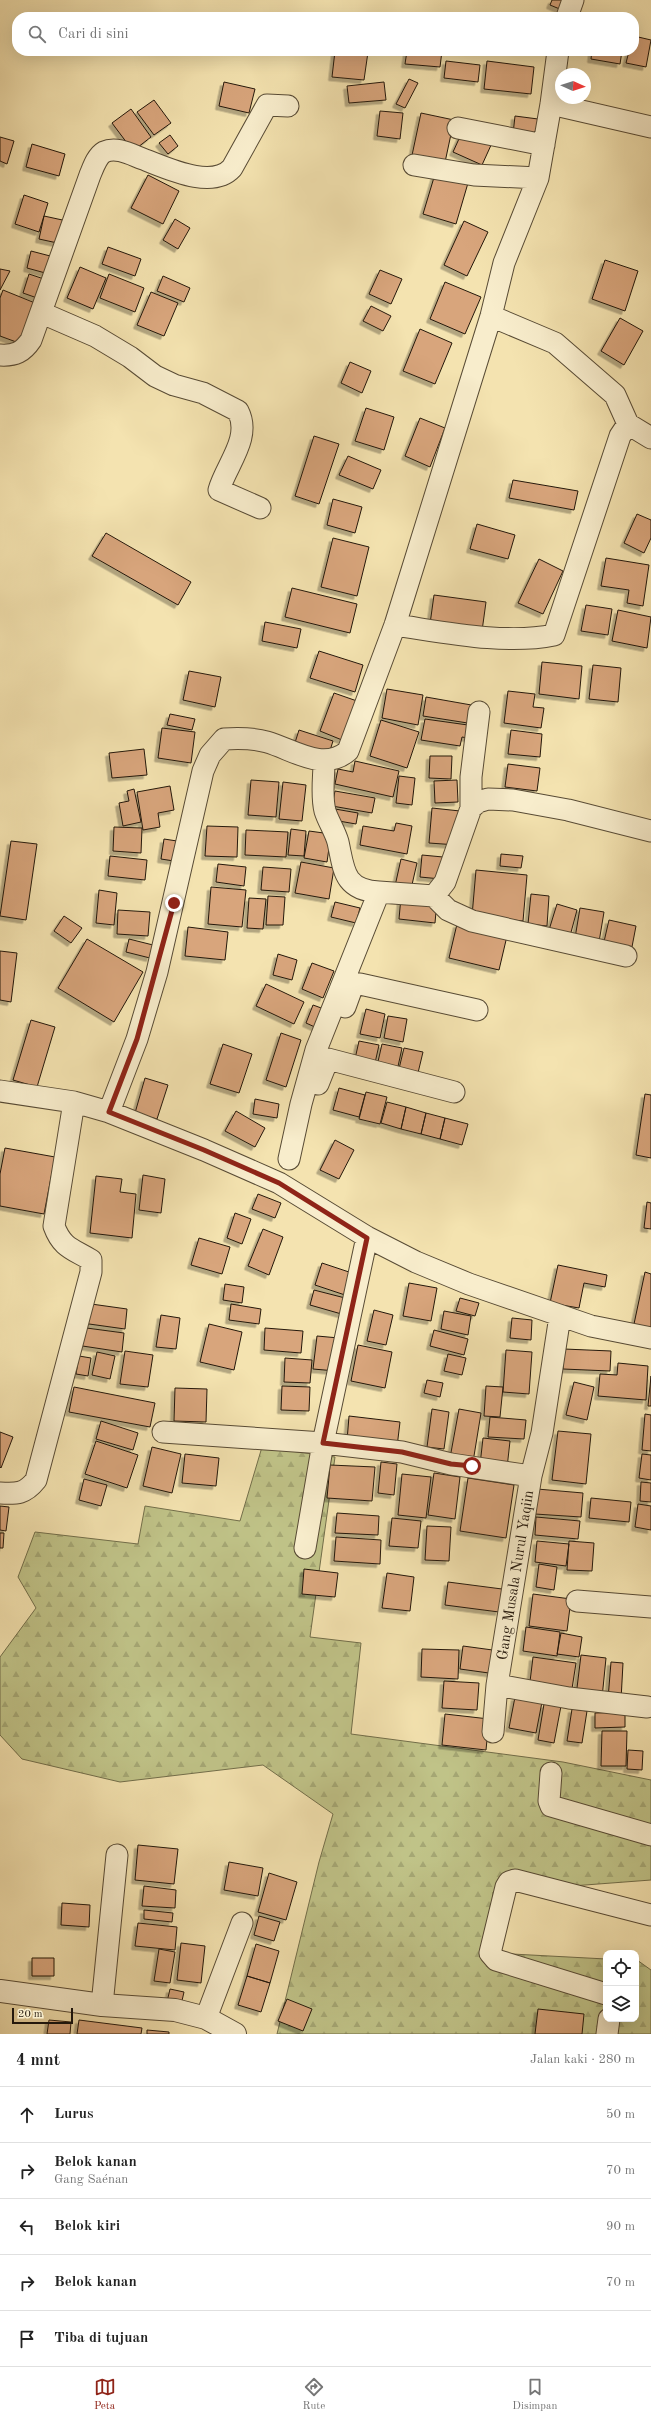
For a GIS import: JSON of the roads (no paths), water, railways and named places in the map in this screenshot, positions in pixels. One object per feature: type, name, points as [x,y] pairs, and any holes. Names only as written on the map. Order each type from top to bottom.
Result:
[{"type":"street","points":[[569,12],[573,0]]},
{"type":"street","points":[[109,1112],[137,1039],[157,972],[192,823],[198,789],[210,754],[224,739],[245,738],[267,742],[324,762],[340,757],[348,751],[395,625],[490,316],[504,263],[538,178],[551,104],[557,56]]},
{"type":"street","points":[[551,104],[651,127]]},
{"type":"street","points":[[0,355],[13,355],[26,348],[42,313],[90,175],[97,159],[104,152],[116,151],[129,153],[198,177],[217,178],[226,175],[232,168],[267,105],[288,106]]},
{"type":"street","points":[[458,128],[544,145]]},
{"type":"street","points":[[414,165],[474,175],[538,178]]},
{"type":"street","points":[[42,313],[95,336],[130,357],[155,376],[174,385],[203,393],[238,411],[243,426],[241,436],[232,464],[220,490],[260,508]]},
{"type":"street","points":[[490,316],[555,343],[615,395],[628,424],[651,438]]},
{"type":"street","points":[[395,625],[484,636],[533,638],[554,635],[613,455],[628,424]]},
{"type":"street","points":[[434,896],[445,882],[471,808],[471,777],[479,712]]},
{"type":"street","points":[[324,762],[325,810],[338,840],[345,876],[356,885],[371,892],[434,896],[448,910],[472,921],[626,956]]},
{"type":"street","points":[[471,808],[478,802],[488,799],[513,800],[568,810],[651,831]]},
{"type":"street","points":[[289,1159],[301,1104],[316,1050],[379,892]]},
{"type":"street","points":[[279,1183],[328,1059],[350,991],[354,985],[360,984],[477,1010]]},
{"type":"street","points":[[328,1059],[454,1092]]},
{"type":"street","points":[[0,1091],[74,1102],[109,1112],[204,1150],[279,1183],[367,1238],[416,1262],[470,1284],[560,1316],[591,1326],[651,1338]]},
{"type":"street","points":[[0,1493],[16,1495],[28,1490],[36,1480],[91,1272],[91,1260],[71,1250],[59,1238],[54,1226],[74,1102]]},
{"type":"street","points":[[306,1548],[323,1443],[367,1238]]},
{"type":"street","name":"Gang Musala Nurul Yaqiin","points":[[493,1732],[497,1685],[531,1476],[542,1433],[560,1316]]},
{"type":"street","points":[[163,1432],[323,1443],[402,1452],[451,1464],[531,1476]]},
{"type":"street","points":[[577,1601],[651,1607]]},
{"type":"street","points":[[497,1685],[569,1698],[647,1707]]},
{"type":"street","points":[[551,1773],[549,1801],[551,1806],[651,1835]]},
{"type":"street","points":[[102,2005],[117,1855]]},
{"type":"street","points":[[603,1993],[496,1960],[492,1957],[490,1953],[506,1887],[509,1882],[516,1880],[651,1915]]},
{"type":"street","points":[[206,2018],[242,1923]]},
{"type":"street","points":[[0,1991],[102,2005],[175,2010],[206,2018],[235,2034]]},
{"type":"street","points":[[607,2034],[609,2022]]}]
